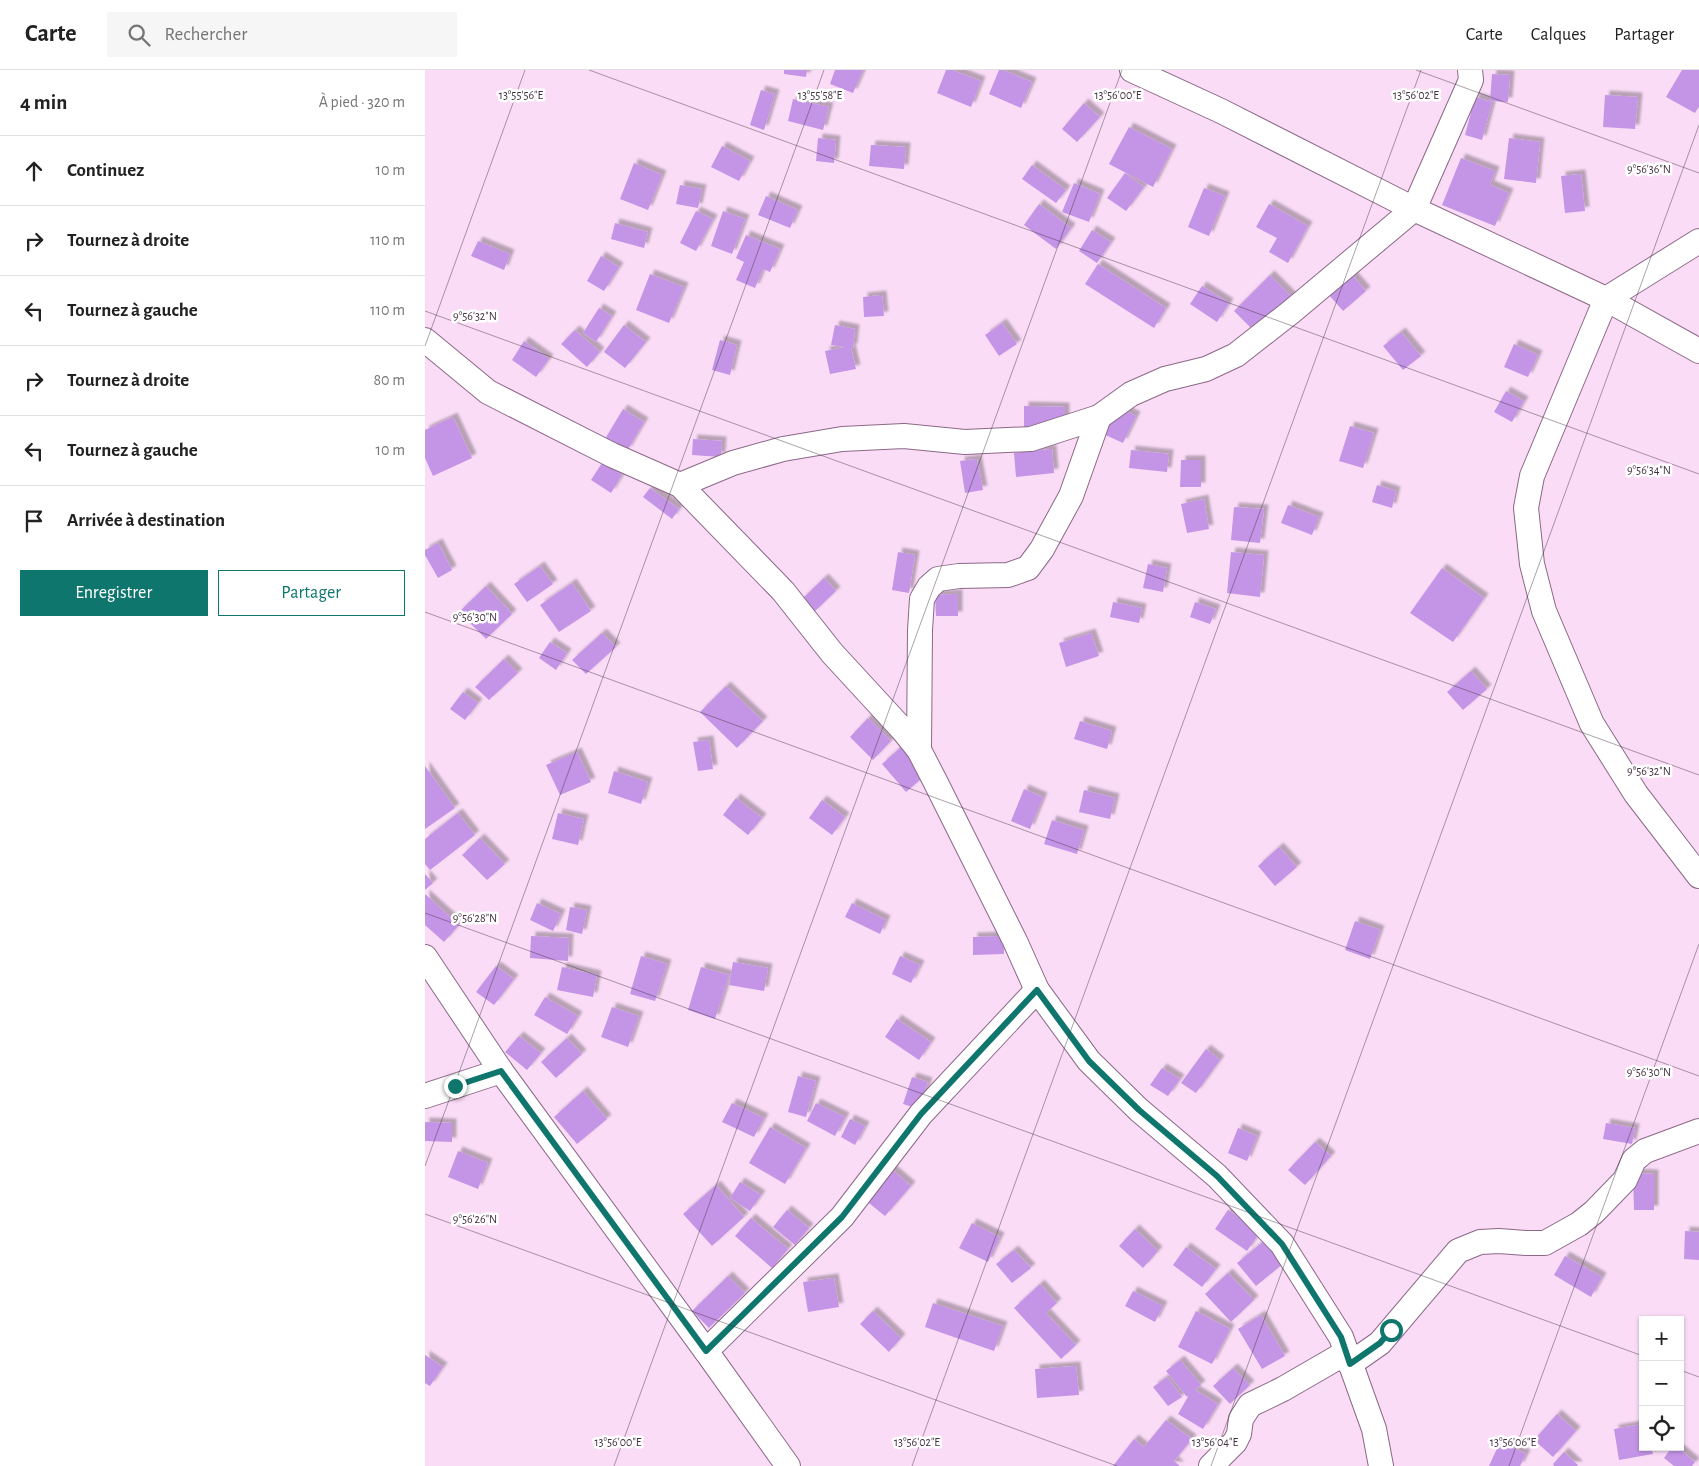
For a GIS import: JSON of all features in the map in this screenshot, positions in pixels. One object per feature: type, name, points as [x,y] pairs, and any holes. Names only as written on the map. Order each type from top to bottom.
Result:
[{"type":"street","points":[[1132,70],[1221,111],[1415,209],[1606,299],[1699,351]]},
{"type":"street","points":[[680,486],[733,463],[783,449],[842,439],[905,436],[965,442],[1031,439],[1099,418],[1131,394],[1165,379],[1206,369],[1236,354],[1291,312],[1415,209],[1471,80],[1470,70]]},
{"type":"street","points":[[1699,240],[1606,299],[1532,476],[1526,508],[1532,564],[1544,611],[1592,724],[1636,794],[1699,876]]},
{"type":"street","points":[[425,340],[488,392],[612,455],[680,486],[783,591],[832,653],[902,728],[919,750],[976,862],[1037,990],[1089,1061],[1139,1110],[1217,1176],[1282,1244],[1341,1337],[1374,1429],[1381,1466]]},
{"type":"street","points":[[919,750],[922,599],[929,587],[938,579],[959,576],[1008,575],[1028,568],[1071,496],[1099,418]]},
{"type":"street","points":[[425,957],[501,1071],[788,1466]]},
{"type":"street","points":[[706,1351],[842,1217],[921,1114],[1037,990]]},
{"type":"street","points":[[425,1096],[501,1071]]},
{"type":"street","points":[[1211,1466],[1235,1442],[1239,1434],[1241,1419],[1250,1405],[1380,1343],[1458,1250],[1480,1242],[1545,1243],[1579,1224],[1594,1212],[1625,1180],[1634,1160],[1645,1151],[1699,1131]]},
{"type":"building","points":[[784,70],[807,70],[806,77],[784,74]]},
{"type":"building","points":[[835,70],[863,70],[853,93],[830,84]]},
{"type":"building","points":[[946,70],[952,70],[981,81],[971,107],[937,93]]},
{"type":"building","points":[[999,70],[1032,82],[1021,108],[989,94]]},
{"type":"building","points":[[1682,70],[1699,70],[1699,106],[1695,113],[1666,97]]},
{"type":"building","points":[[1492,74],[1510,75],[1508,102],[1490,101]]},
{"type":"building","points":[[761,90],[775,94],[764,130],[750,125]]},
{"type":"building","points":[[1605,95],[1638,97],[1635,129],[1603,127]]},
{"type":"building","points":[[1475,97],[1492,102],[1482,140],[1465,135]]},
{"type":"building","points":[[793,99],[829,107],[823,130],[788,121]]},
{"type":"building","points":[[1084,103],[1100,117],[1077,142],[1062,129]]},
{"type":"building","points":[[1129,127],[1172,149],[1153,187],[1109,164]]},
{"type":"building","points":[[818,138],[836,140],[834,163],[816,161]]},
{"type":"building","points":[[1509,138],[1540,142],[1536,183],[1504,179]]},
{"type":"building","points":[[871,145],[906,147],[904,169],[869,166]]},
{"type":"building","points":[[722,146],[750,161],[739,181],[711,167]]},
{"type":"building","points":[[1461,158],[1495,171],[1490,185],[1509,193],[1495,226],[1442,205]]},
{"type":"building","points":[[634,163],[662,175],[648,210],[620,199]]},
{"type":"building","points":[[1032,165],[1066,190],[1056,203],[1022,179]]},
{"type":"building","points":[[1125,173],[1144,187],[1126,211],[1107,198]]},
{"type":"building","points":[[1581,174],[1585,211],[1565,213],[1561,176]]},
{"type":"building","points":[[1074,183],[1100,194],[1089,222],[1062,212]]},
{"type":"building","points":[[680,185],[702,189],[698,208],[676,204]]},
{"type":"building","points":[[1204,188],[1225,196],[1209,236],[1188,227]]},
{"type":"building","points":[[766,196],[798,210],[790,228],[758,215]]},
{"type":"building","points":[[1039,204],[1071,228],[1056,249],[1024,225]]},
{"type":"building","points":[[1269,204],[1308,226],[1288,263],[1269,252],[1277,238],[1256,227]]},
{"type":"building","points":[[696,211],[713,219],[696,251],[680,243]]},
{"type":"building","points":[[723,211],[745,219],[732,254],[711,246]]},
{"type":"building","points":[[615,223],[648,232],[644,248],[611,239]]},
{"type":"building","points":[[1092,230],[1111,242],[1097,263],[1079,251]]},
{"type":"building","points":[[746,235],[780,249],[770,272],[763,269],[755,288],[736,280],[744,262],[736,258]]},
{"type":"building","points":[[478,241],[510,254],[504,270],[471,256]]},
{"type":"building","points":[[601,256],[619,267],[604,291],[587,281]]},
{"type":"building","points":[[1098,264],[1166,308],[1154,328],[1085,284]]},
{"type":"building","points":[[650,274],[684,287],[669,323],[636,310]]},
{"type":"building","points":[[1270,275],[1292,297],[1256,333],[1234,311]]},
{"type":"building","points":[[1352,275],[1366,291],[1343,311],[1329,295]]},
{"type":"building","points":[[1202,286],[1229,303],[1217,322],[1190,304]]},
{"type":"building","points":[[882,295],[884,316],[864,317],[863,297]]},
{"type":"building","points":[[599,308],[612,316],[596,342],[583,333]]},
{"type":"building","points":[[1002,323],[1017,344],[999,356],[985,335]]},
{"type":"building","points":[[624,325],[646,342],[625,368],[604,352]]},
{"type":"building","points":[[835,325],[855,329],[853,348],[851,348],[856,369],[830,374],[825,351],[845,347],[831,345]]},
{"type":"building","points":[[575,330],[600,352],[587,367],[561,344]]},
{"type":"building","points":[[1401,332],[1421,356],[1403,370],[1383,346]]},
{"type":"building","points":[[720,340],[737,345],[730,375],[712,370]]},
{"type":"building","points":[[524,341],[549,359],[536,377],[512,360]]},
{"type":"building","points":[[1514,344],[1538,355],[1528,377],[1504,367]]},
{"type":"building","points":[[1506,391],[1524,401],[1512,422],[1494,412]]},
{"type":"building","points":[[1113,405],[1136,416],[1123,443],[1099,432]]},
{"type":"building","points":[[1024,406],[1065,407],[1065,432],[1024,431]]},
{"type":"building","points":[[623,409],[644,422],[627,451],[605,439]]},
{"type":"building","points":[[453,417],[472,458],[433,476],[425,458],[425,430]]},
{"type":"building","points":[[1350,426],[1374,433],[1363,468],[1339,461]]},
{"type":"building","points":[[693,439],[722,441],[721,457],[692,455]]},
{"type":"building","points":[[1052,449],[1054,473],[1016,477],[1014,453]]},
{"type":"building","points":[[1131,450],[1169,454],[1167,472],[1129,468]]},
{"type":"building","points":[[977,459],[983,490],[965,493],[960,461]]},
{"type":"building","points":[[1181,460],[1201,460],[1201,487],[1180,487]]},
{"type":"building","points":[[602,463],[622,475],[611,493],[591,480]]},
{"type":"building","points":[[1377,485],[1396,491],[1392,508],[1372,502]]},
{"type":"building","points":[[650,488],[679,509],[672,519],[643,497]]},
{"type":"building","points":[[1204,499],[1209,529],[1187,533],[1181,504]]},
{"type":"building","points":[[1288,505],[1319,517],[1312,535],[1281,523]]},
{"type":"building","points":[[1234,507],[1264,509],[1260,543],[1231,540]]},
{"type":"building","points":[[438,543],[452,570],[438,578],[425,555],[425,550]]},
{"type":"building","points":[[898,552],[915,555],[909,593],[892,590]]},
{"type":"building","points":[[1231,552],[1264,555],[1260,597],[1227,593]]},
{"type":"building","points":[[1148,564],[1167,568],[1163,592],[1143,588]]},
{"type":"building","points":[[540,566],[553,584],[527,602],[514,584]]},
{"type":"building","points":[[1442,568],[1484,598],[1453,642],[1410,613]]},
{"type":"building","points":[[824,578],[836,591],[813,613],[801,600]]},
{"type":"building","points":[[572,583],[591,611],[559,632],[540,605]]},
{"type":"building","points":[[486,586],[512,614],[486,639],[459,612]]},
{"type":"building","points":[[958,594],[958,616],[936,616],[935,595]]},
{"type":"building","points":[[1113,602],[1142,608],[1139,623],[1110,617]]},
{"type":"building","points":[[1195,602],[1216,609],[1210,624],[1190,617]]},
{"type":"building","points":[[602,633],[616,647],[586,674],[572,660]]},
{"type":"building","points":[[1091,633],[1099,656],[1066,667],[1059,643]]},
{"type":"building","points":[[550,642],[567,653],[556,670],[539,658]]},
{"type":"building","points":[[504,659],[518,673],[489,700],[475,687]]},
{"type":"building","points":[[1471,671],[1487,689],[1463,710],[1447,692]]},
{"type":"building","points":[[726,686],[763,721],[737,748],[700,712]]},
{"type":"building","points":[[463,692],[478,703],[465,720],[450,709]]},
{"type":"building","points":[[868,718],[891,741],[873,760],[850,737]]},
{"type":"building","points":[[1080,721],[1112,731],[1107,749],[1074,739]]},
{"type":"building","points":[[709,740],[713,769],[698,771],[693,742]]},
{"type":"building","points":[[901,747],[926,775],[906,792],[882,764]]},
{"type":"building","points":[[577,752],[591,782],[560,795],[546,765]]},
{"type":"building","points":[[425,766],[455,808],[425,829]]},
{"type":"building","points":[[614,771],[648,782],[641,804],[608,793]]},
{"type":"building","points":[[1024,789],[1043,797],[1030,829],[1011,821]]},
{"type":"building","points":[[1084,790],[1115,798],[1110,819],[1079,812]]},
{"type":"building","points":[[736,798],[762,818],[748,835],[723,815]]},
{"type":"building","points":[[822,800],[845,817],[832,835],[809,818]]},
{"type":"building","points":[[458,813],[475,835],[430,870],[425,864],[425,839]]},
{"type":"building","points":[[558,813],[584,819],[578,845],[552,839]]},
{"type":"building","points":[[1052,820],[1084,830],[1077,854],[1044,844]]},
{"type":"building","points":[[480,838],[505,864],[487,880],[462,855]]},
{"type":"building","points":[[1279,847],[1297,867],[1275,886],[1258,866]]},
{"type":"building","points":[[425,874],[433,883],[425,890]]},
{"type":"building","points":[[425,894],[459,925],[444,942],[425,925]]},
{"type":"building","points":[[537,903],[561,914],[553,931],[530,920]]},
{"type":"building","points":[[852,903],[886,920],[880,934],[845,917]]},
{"type":"building","points":[[570,907],[587,910],[582,934],[566,930]]},
{"type":"building","points":[[1355,921],[1380,930],[1370,959],[1345,950]]},
{"type":"building","points":[[531,936],[569,938],[568,961],[530,958]]},
{"type":"building","points":[[1003,936],[1004,954],[973,955],[973,937]]},
{"type":"building","points":[[641,956],[667,964],[655,1001],[630,994]]},
{"type":"building","points":[[900,956],[920,965],[911,983],[892,974]]},
{"type":"building","points":[[733,962],[768,968],[764,991],[729,985]]},
{"type":"building","points":[[496,966],[514,979],[494,1005],[476,992]]},
{"type":"building","points":[[562,967],[597,975],[593,997],[557,990]]},
{"type":"building","points":[[701,967],[729,975],[715,1019],[688,1010]]},
{"type":"building","points":[[545,997],[578,1016],[567,1034],[534,1015]]},
{"type":"building","points":[[612,1007],[639,1016],[628,1047],[601,1037]]},
{"type":"building","points":[[897,1019],[931,1042],[919,1060],[885,1037]]},
{"type":"building","points":[[519,1036],[541,1053],[527,1070],[505,1052]]},
{"type":"building","points":[[567,1038],[582,1054],[556,1078],[541,1062]]},
{"type":"building","points":[[1206,1049],[1220,1060],[1196,1093],[1181,1083]]},
{"type":"building","points":[[1162,1068],[1180,1079],[1168,1096],[1150,1085]]},
{"type":"building","points":[[798,1076],[816,1081],[806,1117],[788,1112]]},
{"type":"building","points":[[912,1077],[928,1082],[919,1109],[903,1104]]},
{"type":"building","points":[[583,1091],[607,1119],[577,1144],[554,1117]]},
{"type":"building","points":[[732,1103],[764,1118],[754,1137],[722,1122]]},
{"type":"building","points":[[816,1103],[845,1117],[835,1136],[807,1121]]},
{"type":"building","points":[[850,1119],[865,1126],[855,1145],[841,1137]]},
{"type":"building","points":[[425,1122],[452,1123],[452,1142],[425,1141]]},
{"type":"building","points":[[1606,1123],[1635,1128],[1632,1144],[1603,1139]]},
{"type":"building","points":[[770,1127],[806,1148],[785,1184],[749,1163]]},
{"type":"building","points":[[1238,1128],[1257,1136],[1247,1161],[1228,1153]]},
{"type":"building","points":[[1315,1142],[1331,1156],[1305,1185],[1288,1170]]},
{"type":"building","points":[[458,1151],[488,1163],[478,1189],[448,1177]]},
{"type":"building","points":[[890,1168],[911,1186],[885,1216],[864,1199]]},
{"type":"building","points":[[1633,1173],[1654,1174],[1654,1210],[1634,1210]]},
{"type":"building","points":[[740,1182],[761,1195],[750,1211],[730,1198]]},
{"type":"building","points":[[716,1185],[744,1217],[712,1246],[683,1214]]},
{"type":"building","points":[[787,1210],[809,1228],[795,1245],[773,1227]]},
{"type":"building","points":[[1228,1210],[1260,1232],[1247,1251],[1215,1229]]},
{"type":"building","points":[[751,1218],[788,1249],[772,1268],[735,1236]]},
{"type":"building","points":[[972,1223],[1000,1237],[988,1262],[959,1248]]},
{"type":"building","points":[[1135,1229],[1158,1251],[1143,1268],[1119,1246]]},
{"type":"building","points":[[1685,1231],[1699,1232],[1699,1260],[1684,1259]]},
{"type":"building","points":[[1265,1240],[1284,1263],[1256,1286],[1237,1263]]},
{"type":"building","points":[[1186,1247],[1216,1269],[1202,1287],[1173,1265]]},
{"type":"building","points":[[1014,1250],[1031,1268],[1012,1283],[996,1264]]},
{"type":"building","points":[[1565,1256],[1602,1277],[1591,1297],[1554,1275]]},
{"type":"building","points":[[1228,1273],[1254,1300],[1231,1322],[1205,1294]]},
{"type":"building","points":[[728,1276],[745,1293],[709,1328],[692,1311]]},
{"type":"building","points":[[834,1278],[839,1307],[808,1312],[803,1282]]},
{"type":"building","points":[[1040,1284],[1057,1303],[1046,1313],[1076,1345],[1061,1359],[1014,1308]]},
{"type":"building","points":[[1133,1291],[1163,1306],[1155,1322],[1125,1306]]},
{"type":"building","points":[[933,1303],[1003,1326],[994,1351],[925,1327]]},
{"type":"building","points":[[873,1311],[901,1338],[889,1352],[860,1324]]},
{"type":"building","points":[[1196,1311],[1230,1329],[1212,1364],[1178,1347]]},
{"type":"building","points":[[1261,1315],[1285,1356],[1262,1369],[1238,1329]]},
{"type":"building","points":[[425,1355],[443,1367],[430,1386],[425,1383]]},
{"type":"building","points":[[1180,1360],[1201,1385],[1195,1390],[1218,1404],[1203,1429],[1178,1414],[1189,1395],[1187,1397],[1166,1371]]},
{"type":"building","points":[[1076,1366],[1079,1395],[1037,1398],[1035,1369]]},
{"type":"building","points":[[1233,1368],[1250,1385],[1230,1404],[1213,1386]]},
{"type":"building","points":[[1167,1377],[1182,1397],[1168,1406],[1153,1387]]},
{"type":"building","points":[[1557,1414],[1576,1431],[1553,1457],[1534,1440]]},
{"type":"building","points":[[1166,1420],[1192,1439],[1174,1461],[1180,1466],[1113,1466],[1134,1439],[1144,1447]]},
{"type":"building","points":[[1639,1425],[1639,1451],[1652,1451],[1653,1454],[1619,1460],[1614,1429]]},
{"type":"building","points":[[1500,1442],[1526,1454],[1520,1466],[1489,1466]]},
{"type":"building","points":[[1669,1451],[1682,1451],[1695,1462],[1692,1466],[1674,1466],[1664,1458]]},
{"type":"building","points":[[1564,1452],[1577,1466],[1554,1466],[1553,1464]]},
{"type":"route","points":[[455,1086],[501,1071],[706,1351],[842,1217],[921,1114],[1037,990],[1089,1061],[1139,1110],[1217,1176],[1282,1244],[1341,1337],[1350,1364],[1380,1343],[1391,1330]]}]
